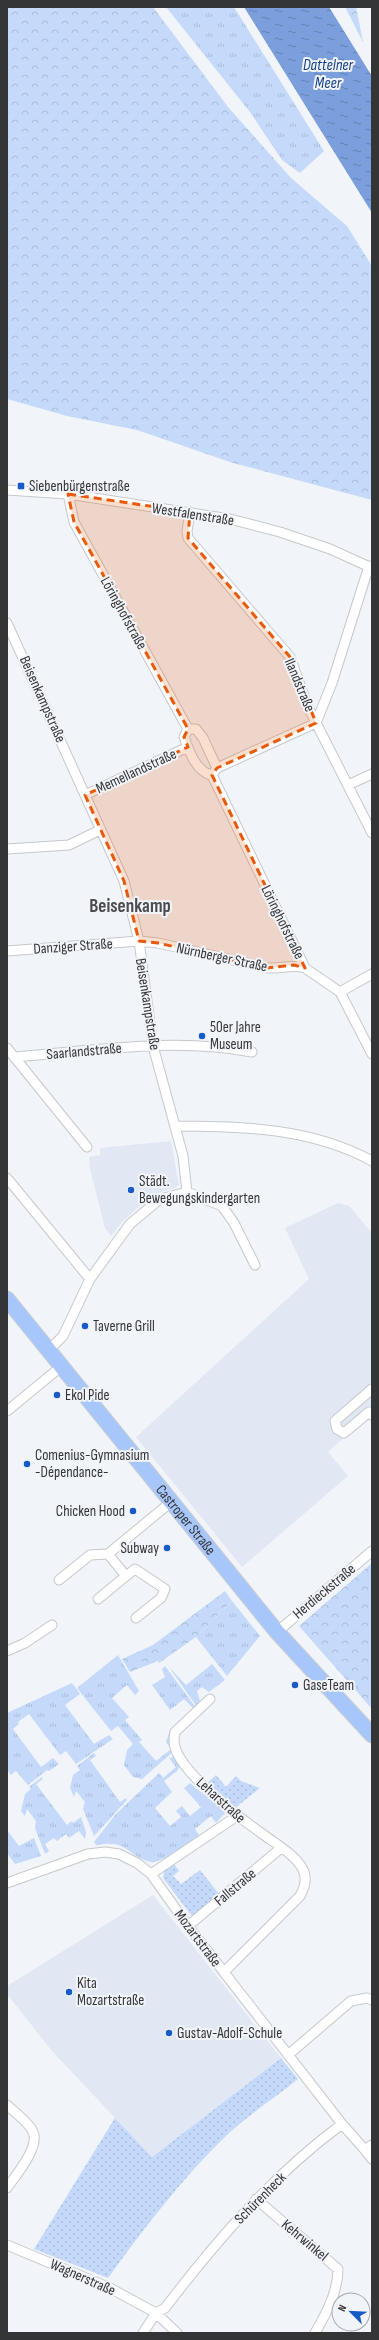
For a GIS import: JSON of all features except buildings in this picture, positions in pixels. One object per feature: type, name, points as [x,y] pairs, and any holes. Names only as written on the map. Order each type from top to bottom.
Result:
[{"type":"main road","name":"Castroper Straße","points":[[7,1299],[63,1365],[170,1502],[277,1632],[372,1735]]},
{"type":"street","name":"Westfalenstraße","points":[[7,490],[68,494],[230,518],[280,532],[330,549],[370,567]]},
{"type":"street","name":"Löringhofstraße","points":[[68,494],[74,522],[188,729]]},
{"type":"street","name":"Ilandstraße","points":[[190,512],[186,531],[188,538],[290,657],[301,690],[316,723],[372,833]]},
{"type":"street","points":[[215,771],[316,723],[332,683],[370,567]]},
{"type":"street","name":"Beisenkampstraße","points":[[7,623],[124,881],[139,941],[153,1046],[183,1156],[187,1192]]},
{"type":"street","name":"Löringhofstraße","points":[[188,729],[184,736],[188,747],[204,774],[215,771]]},
{"type":"street","name":"Löringhofstraße","points":[[188,729],[196,729],[203,738],[215,771],[305,968],[340,992],[372,1054]]},
{"type":"street","name":"Memellandstraße","points":[[85,795],[188,747]]},
{"type":"street","points":[[348,785],[372,774]]},
{"type":"street","points":[[7,849],[69,845],[100,830]]},
{"type":"street","name":"Nürnberger Straße","points":[[139,941],[158,943],[267,968],[280,969],[294,965],[305,968]]},
{"type":"street","name":"Danziger Straße","points":[[7,951],[139,941]]},
{"type":"street","points":[[340,992],[372,974]]},
{"type":"street","name":"Saarlandstraße","points":[[14,1057],[153,1046],[231,1048],[252,1052]]},
{"type":"street","points":[[7,1048],[87,1147]]},
{"type":"street","points":[[175,1126],[232,1126],[267,1130],[325,1141],[372,1161]]},
{"type":"street","points":[[7,1178],[90,1279]]},
{"type":"street","points":[[50,1349],[63,1336],[90,1279],[130,1224],[160,1199],[187,1192],[222,1206],[234,1223],[255,1265]]},
{"type":"street","points":[[7,1411],[63,1365]]},
{"type":"street","points":[[372,1389],[335,1421],[337,1429],[344,1433],[369,1412],[372,1415]]},
{"type":"street","points":[[59,1580],[90,1555],[108,1554],[170,1502]]},
{"type":"street","name":"Herdieckstraße","points":[[277,1632],[372,1551]]},
{"type":"street","points":[[108,1554],[126,1576]]},
{"type":"street","points":[[98,1599],[135,1569],[165,1589],[162,1598],[136,1618]]},
{"type":"street","points":[[7,1651],[25,1643],[52,1624]]},
{"type":"street","name":"Leharstraße","points":[[210,1699],[175,1732],[174,1746],[195,1778],[237,1816],[281,1848],[299,1864],[304,1872],[305,1885],[300,1896],[224,1972]]},
{"type":"street","points":[[151,1874],[237,1816]]},
{"type":"street","name":"Fallstraße","points":[[188,1926],[281,1848]]},
{"type":"street","name":"Mozartstraße","points":[[7,1883],[88,1854],[105,1852],[119,1854],[138,1863],[151,1874],[188,1926],[342,2124]]},
{"type":"street","points":[[288,2055],[350,2001],[367,1998],[372,2000]]},
{"type":"street","points":[[7,2104],[33,2131],[35,2141],[30,2154],[7,2188]]},
{"type":"street","points":[[342,2124],[368,2148],[372,2159]]},
{"type":"street","name":"Schürenheck","points":[[143,2333],[156,2313],[165,2308],[210,2250],[256,2199],[342,2124]]},
{"type":"street","name":"Kehrwinkel","points":[[256,2199],[338,2269],[338,2280],[328,2311],[315,2333]]},
{"type":"street","name":"Wagnerstraße","points":[[7,2245],[94,2281],[156,2313],[177,2333]]},
{"type":"highlighted area","points":[[68,494],[190,512],[188,538],[290,657],[316,723],[217,768],[212,775],[305,968],[294,965],[267,968],[158,943],[139,941],[124,881],[85,795],[188,747],[184,737],[188,729],[74,522]]},
{"type":"shaded area","name":"Städt. Bewegungskindergarten","points":[[171,1141],[179,1186],[152,1195],[123,1221],[111,1236],[105,1228],[90,1169],[89,1157],[100,1155],[100,1148]]},
{"type":"shaded area","points":[[338,1203],[349,1206],[372,1233],[372,1412],[328,1452],[348,1476],[242,1567],[136,1437],[309,1279],[285,1228]]},
{"type":"shaded area","name":"Gustav-Adolf-Schule","points":[[153,1895],[281,2058],[152,2157],[52,2051],[7,1994],[7,1986]]},
{"type":"green space","points":[[7,7],[153,7],[228,107],[291,178],[347,226],[372,266],[372,500],[233,463],[137,430],[67,416],[7,399]]},
{"type":"green space","points":[[166,7],[234,7],[324,151],[300,173],[282,160],[250,112]]},
{"type":"green space","points":[[345,7],[356,7],[363,42]]},
{"type":"green space","points":[[372,1563],[372,1709],[299,1626]]},
{"type":"green space","points":[[225,1591],[232,1601],[196,1637],[159,1663],[158,1661],[130,1672],[122,1659],[153,1645]]},
{"type":"green space","points":[[232,1601],[260,1636],[227,1676],[196,1637]]},
{"type":"green space","points":[[118,1655],[139,1691],[135,1695],[127,1685],[112,1698],[129,1717],[125,1720],[142,1740],[139,1742],[156,1761],[171,1749],[166,1742],[170,1730],[172,1731],[174,1751],[142,1779],[133,1777],[124,1765],[127,1750],[133,1744],[118,1726],[111,1731],[77,1688]]},
{"type":"green space","points":[[212,1664],[225,1680],[209,1692],[202,1687],[197,1691],[200,1701],[197,1707],[169,1667],[186,1685]]},
{"type":"green space","points":[[165,1666],[197,1709],[195,1710],[184,1699],[170,1710],[152,1685],[165,1677],[162,1669]]},
{"type":"green space","points":[[72,1683],[80,1694],[65,1705],[94,1744],[109,1735],[113,1739],[76,1764],[66,1751],[60,1755],[29,1714],[18,1722],[19,1724],[13,1729],[41,1767],[53,1758],[59,1764],[49,1771],[47,1770],[28,1785],[16,1771],[11,1775],[7,1770],[7,1713]]},
{"type":"green space","points":[[94,1753],[96,1756],[90,1760],[120,1802],[126,1798],[127,1800],[94,1836],[83,1809],[85,1802],[76,1791],[74,1797],[70,1788],[73,1775],[80,1770],[77,1766]]},
{"type":"green space","points":[[177,1756],[182,1762],[177,1771],[164,1781],[172,1792],[155,1808],[170,1826],[181,1817],[176,1811],[182,1806],[190,1816],[201,1807],[184,1788],[190,1783],[224,1811],[225,1813],[216,1823],[211,1816],[195,1829],[199,1835],[176,1852],[156,1862],[143,1860],[122,1846],[116,1844],[96,1845],[94,1842],[116,1814],[159,1773],[163,1778],[176,1767],[169,1758]]},
{"type":"green space","points":[[216,1775],[226,1787],[236,1776],[241,1781],[260,1788],[235,1808],[207,1783]]},
{"type":"green space","points":[[42,1777],[43,1779],[36,1784],[67,1825],[72,1821],[73,1823],[81,1817],[86,1832],[85,1839],[79,1831],[69,1838],[66,1834],[57,1841],[54,1838],[45,1844],[49,1851],[45,1854],[35,1828],[36,1821],[27,1809],[25,1816],[21,1811],[25,1794],[31,1789],[29,1787]]},
{"type":"green space","points":[[7,1830],[19,1846],[34,1838],[41,1856],[15,1864],[7,1853]]},
{"type":"green space","points":[[174,1864],[179,1871],[173,1876],[181,1884],[200,1870],[219,1894],[192,1916],[163,1878],[164,1871]]},
{"type":"green space","points":[[281,2058],[298,2079],[237,2126],[212,2150],[165,2203],[108,2278],[34,2249],[115,2118],[152,2157]]},
{"type":"water","name":"Dattelner Meer","points":[[244,7],[329,7],[372,76],[372,213]]},
{"type":"place","name":"Siebenbürgenstraße","points":[[21,486]]},
{"type":"place","name":"50er Jahre Museum","points":[[202,1036]]},
{"type":"place","name":"Städt. Bewegungskindergarten","points":[[131,1190]]},
{"type":"place","name":"Taverne Grill","points":[[85,1326]]},
{"type":"place","name":"Ekol Pide","points":[[57,1395]]},
{"type":"place","name":"Comenius-Gymnasium -Dépendance-","points":[[27,1464]]},
{"type":"place","name":"Chicken Hood","points":[[133,1511]]},
{"type":"place","name":"Subway","points":[[167,1548]]},
{"type":"place","name":"GaseTeam","points":[[295,1685]]},
{"type":"place","name":"Kita Mozartstraße","points":[[69,1992]]},
{"type":"place","name":"Gustav-Adolf-Schule","points":[[169,2033]]},
{"type":"district","name":"Beisenkamp","points":[[130,905]]}]
